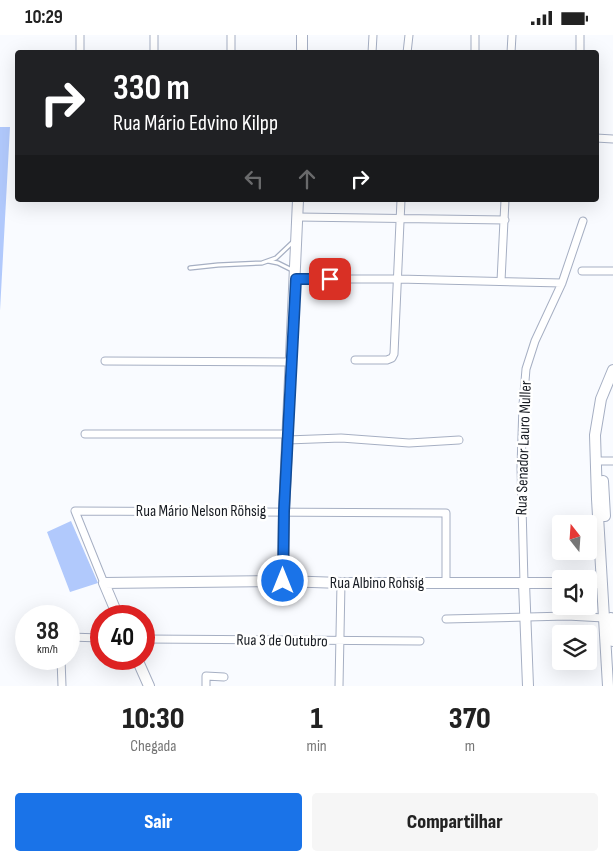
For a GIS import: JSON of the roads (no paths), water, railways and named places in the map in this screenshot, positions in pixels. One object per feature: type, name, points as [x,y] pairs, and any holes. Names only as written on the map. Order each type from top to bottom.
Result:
[{"type":"street","points":[[80,35],[80,50]]},
{"type":"street","points":[[154,35],[154,50]]},
{"type":"street","points":[[231,35],[231,50]]},
{"type":"street","points":[[302,35],[302,50]]},
{"type":"street","points":[[372,50],[373,35]]},
{"type":"street","points":[[408,35],[408,50]]},
{"type":"street","points":[[475,35],[475,50]]},
{"type":"street","points":[[511,50],[512,35]]},
{"type":"street","points":[[580,35],[580,50]]},
{"type":"street","points":[[599,138],[613,139]]},
{"type":"street","points":[[283,581],[284,511],[298,202]]},
{"type":"street","points":[[355,360],[387,360],[392,358],[394,354],[401,202]]},
{"type":"street","points":[[501,281],[505,202]]},
{"type":"street","points":[[298,217],[505,220]]},
{"type":"street","name":"Rua Senador Lauro Muller","points":[[528,686],[521,476],[526,369],[535,341],[562,283],[584,221]]},
{"type":"street","points":[[582,271],[613,271]]},
{"type":"street","points":[[296,276],[562,283]]},
{"type":"street","points":[[105,361],[291,362]]},
{"type":"street","points":[[608,686],[598,461],[602,427],[613,370]]},
{"type":"street","points":[[607,399],[613,384]]},
{"type":"street","points":[[85,434],[341,438],[409,443],[459,440]]},
{"type":"street","points":[[598,461],[613,461]]},
{"type":"street","points":[[598,461],[613,641]]},
{"type":"street","name":"Rua Mário Nelson Röhsig","points":[[104,583],[75,511],[446,513],[446,583]]},
{"type":"street","name":"Rua Albino Rohsig","points":[[104,583],[283,581],[341,583],[552,583]]},
{"type":"street","points":[[104,583],[113,605]]},
{"type":"street","points":[[339,686],[341,583]]},
{"type":"street","points":[[597,583],[602,583]]},
{"type":"street","points":[[446,619],[567,616],[604,618]]},
{"type":"street","name":"Rua 3 de Outubro","points":[[155,639],[420,641]]},
{"type":"street","points":[[61,670],[62,686]]},
{"type":"street","points":[[142,670],[149,686]]},
{"type":"street","points":[[206,686],[206,676],[224,677]]},
{"type":"lane","points":[[190,269],[218,265],[262,263],[276,258],[297,239]]},
{"type":"lane","points":[[268,261],[290,268],[296,276]]}]
